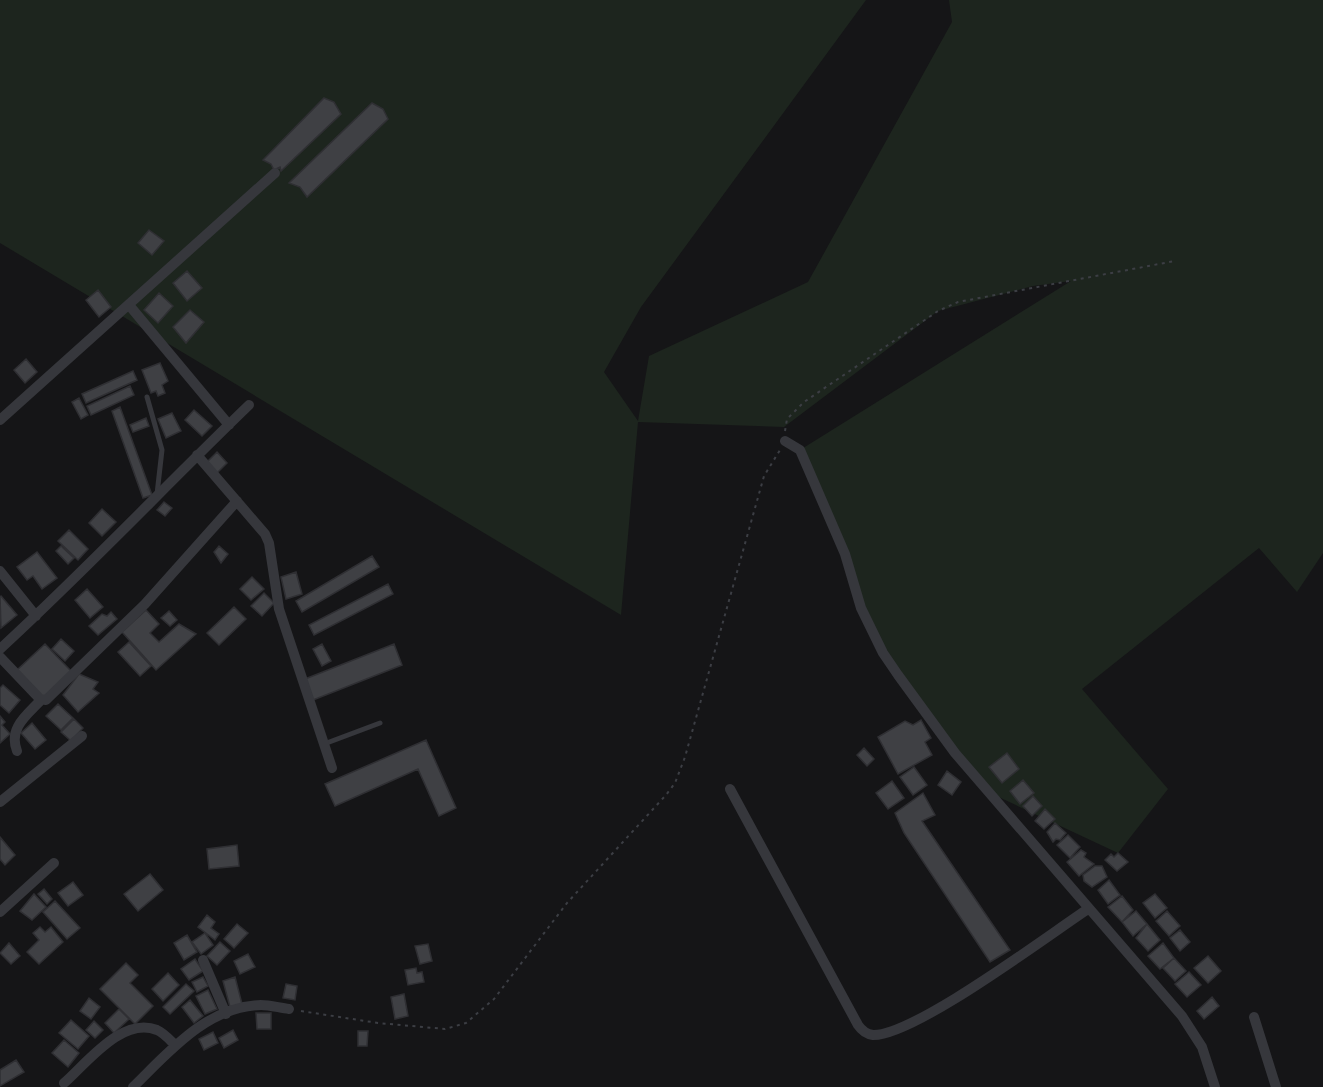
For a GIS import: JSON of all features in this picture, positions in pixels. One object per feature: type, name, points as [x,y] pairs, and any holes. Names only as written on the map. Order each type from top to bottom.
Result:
[{"type":"street","points":[[0,420],[275,173]]},
{"type":"street","points":[[129,304],[229,425]]},
{"type":"street","points":[[0,649],[84,571],[157,494],[249,405]]},
{"type":"street","points":[[785,441],[800,450],[845,554],[861,608],[883,653],[955,753],[1182,1016],[1202,1047],[1215,1087]]},
{"type":"street","points":[[197,455],[265,534],[269,543],[279,609],[332,768]]},
{"type":"street","points":[[17,751],[14,743],[15,732],[41,700],[48,698],[146,604],[237,501]]},
{"type":"street","points":[[0,571],[36,616]]},
{"type":"street","points":[[0,657],[41,700]]},
{"type":"street","points":[[0,802],[82,736]]},
{"type":"street","points":[[730,789],[858,1025],[866,1034],[874,1035],[899,1029],[929,1015],[1088,909]]},
{"type":"street","points":[[0,912],[54,862]]},
{"type":"street","points":[[202,960],[226,1014]]},
{"type":"street","points":[[133,1087],[185,1035],[226,1014],[241,1008],[261,1005],[289,1009]]},
{"type":"street","points":[[1254,1017],[1276,1087]]},
{"type":"street","points":[[64,1083],[109,1042],[134,1029],[159,1030],[175,1045]]},
{"type":"lane","points":[[147,397],[162,453],[157,494]]},
{"type":"lane","points":[[324,744],[380,723]]},
{"type":"path","points":[[289,1009],[378,1023],[445,1029],[466,1023],[494,999],[567,903],[675,783],[686,758],[764,474],[785,441],[785,423],[804,402],[938,311],[958,302],[1175,261]]},
{"type":"shaded area","points":[[0,0],[866,0],[641,307],[604,372],[638,421],[649,356],[808,282],[952,22],[949,0],[1323,0],[1323,553],[1297,592],[1259,548],[1082,689],[1168,789],[1118,853],[988,792],[872,633],[800,450],[1071,281],[1033,286],[938,311],[784,427],[638,422],[621,615],[0,243]]},
{"type":"building","points":[[324,98],[334,102],[341,114],[281,171],[280,167],[274,170],[271,164],[263,160]]},
{"type":"building","points":[[372,103],[383,109],[388,119],[307,197],[300,187],[289,183]]},
{"type":"building","points":[[149,230],[164,241],[152,255],[138,243]]},
{"type":"building","points":[[187,271],[202,288],[187,301],[173,283]]},
{"type":"building","points":[[98,290],[111,307],[99,317],[86,300]]},
{"type":"building","points":[[159,293],[173,306],[158,323],[144,310]]},
{"type":"building","points":[[190,310],[204,322],[186,343],[173,327]]},
{"type":"building","points":[[26,359],[37,372],[25,383],[14,370]]},
{"type":"building","points":[[160,363],[168,381],[162,385],[165,393],[158,396],[156,391],[151,393],[142,370]]},
{"type":"building","points":[[133,371],[137,380],[86,403],[82,394]]},
{"type":"building","points":[[130,386],[134,395],[91,415],[87,406]]},
{"type":"building","points":[[79,398],[88,415],[81,419],[72,402]]},
{"type":"building","points":[[120,407],[152,495],[143,498],[112,411]]},
{"type":"building","points":[[194,410],[212,426],[202,436],[185,420]]},
{"type":"building","points":[[172,413],[181,431],[166,438],[158,419]]},
{"type":"building","points":[[146,418],[149,426],[133,432],[130,425]]},
{"type":"building","points":[[217,452],[227,463],[215,475],[205,464]]},
{"type":"building","points":[[164,502],[172,508],[165,516],[157,510]]},
{"type":"building","points":[[102,509],[116,522],[102,536],[89,523]]},
{"type":"building","points":[[69,530],[88,549],[78,560],[58,541]]},
{"type":"building","points":[[61,546],[74,558],[68,564],[56,551]]},
{"type":"building","points":[[219,546],[228,554],[221,563],[214,552]]},
{"type":"building","points":[[37,552],[57,578],[42,589],[33,576],[27,580],[17,567]]},
{"type":"building","points":[[372,556],[379,567],[302,612],[296,601]]},
{"type":"building","points":[[296,572],[302,594],[286,599],[281,577]]},
{"type":"building","points":[[252,577],[264,589],[251,600],[240,589]]},
{"type":"building","points":[[388,584],[393,594],[314,635],[309,625]]},
{"type":"building","points":[[87,589],[103,607],[90,618],[75,600]]},
{"type":"building","points":[[264,593],[274,603],[262,616],[251,606]]},
{"type":"building","points":[[0,597],[17,615],[1,628]]},
{"type":"building","points":[[234,607],[246,619],[219,645],[207,633]]},
{"type":"building","points":[[146,610],[159,624],[150,633],[159,642],[179,624],[196,634],[156,670],[122,632]]},
{"type":"building","points":[[169,611],[177,620],[170,626],[161,618]]},
{"type":"building","points":[[111,612],[117,619],[98,635],[89,626],[102,614],[107,616]]},
{"type":"building","points":[[61,639],[74,651],[65,661],[52,649]]},
{"type":"building","points":[[129,642],[151,666],[140,676],[118,652]]},
{"type":"building","points":[[45,644],[71,671],[44,698],[17,670]]},
{"type":"building","points":[[322,644],[331,661],[322,666],[313,649]]},
{"type":"building","points":[[394,644],[402,665],[313,700],[305,679]]},
{"type":"building","points":[[79,674],[98,682],[93,689],[99,693],[78,712],[63,695]]},
{"type":"building","points":[[3,685],[20,700],[9,713],[0,705],[0,688]]},
{"type":"building","points":[[58,704],[73,718],[61,730],[46,716]]},
{"type":"building","points":[[0,716],[5,722],[2,725],[10,734],[0,743]]},
{"type":"building","points":[[74,719],[83,728],[71,741],[61,732]]},
{"type":"building","points":[[921,720],[931,738],[925,742],[932,755],[898,774],[878,737],[905,721],[913,725]]},
{"type":"building","points":[[32,723],[46,740],[35,749],[21,733]]},
{"type":"building","points":[[426,740],[456,808],[439,816],[418,769],[335,806],[325,784]]},
{"type":"building","points":[[864,748],[874,759],[867,766],[857,755]]},
{"type":"building","points":[[1007,753],[1019,769],[1002,783],[989,767]]},
{"type":"building","points":[[914,767],[927,785],[913,795],[900,777]]},
{"type":"building","points":[[947,771],[961,782],[952,795],[938,785]]},
{"type":"building","points":[[1023,780],[1034,793],[1020,804],[1010,791]]},
{"type":"building","points":[[892,781],[904,798],[888,809],[876,793]]},
{"type":"building","points":[[923,793],[935,815],[922,821],[1010,950],[990,962],[904,833],[895,813]]},
{"type":"building","points":[[1033,796],[1042,806],[1032,816],[1023,806]]},
{"type":"building","points":[[1045,809],[1055,819],[1044,829],[1035,821]]},
{"type":"building","points":[[1055,823],[1066,833],[1060,840],[1056,839],[1053,842],[1047,832]]},
{"type":"building","points":[[1068,835],[1080,847],[1070,858],[1057,845]]},
{"type":"building","points":[[0,837],[15,855],[5,865],[0,859]]},
{"type":"building","points":[[237,845],[239,866],[209,869],[207,849]]},
{"type":"building","points":[[1081,850],[1086,853],[1084,857],[1094,864],[1079,876],[1067,862]]},
{"type":"building","points":[[1118,853],[1128,862],[1117,871],[1105,860],[1111,854],[1114,857]]},
{"type":"building","points":[[1095,866],[1102,866],[1107,877],[1092,887],[1084,881],[1083,875]]},
{"type":"building","points":[[150,874],[163,890],[138,911],[124,894]]},
{"type":"building","points":[[1109,880],[1120,895],[1108,904],[1098,890]]},
{"type":"building","points":[[73,882],[83,895],[68,906],[58,893]]},
{"type":"building","points":[[44,889],[52,899],[47,904],[38,894]]},
{"type":"building","points":[[34,894],[46,907],[32,920],[20,911]]},
{"type":"building","points":[[1155,894],[1167,908],[1155,918],[1143,903]]},
{"type":"building","points":[[1122,896],[1133,910],[1122,922],[1108,907]]},
{"type":"building","points":[[55,901],[80,928],[67,939],[43,912]]},
{"type":"building","points":[[1136,911],[1147,924],[1133,936],[1122,922]]},
{"type":"building","points":[[1167,911],[1180,926],[1169,936],[1156,921]]},
{"type":"building","points":[[207,915],[215,922],[211,928],[219,934],[215,940],[198,927]]},
{"type":"building","points":[[237,924],[248,933],[234,948],[224,939]]},
{"type":"building","points":[[1147,924],[1160,940],[1148,951],[1136,938]]},
{"type":"building","points":[[40,927],[45,932],[51,927],[63,942],[39,964],[27,952],[39,940],[33,933]]},
{"type":"building","points":[[1180,930],[1190,942],[1180,951],[1170,938]]},
{"type":"building","points":[[205,933],[213,945],[201,954],[192,942]]},
{"type":"building","points":[[187,935],[197,952],[184,960],[174,943]]},
{"type":"building","points":[[220,942],[230,951],[217,965],[207,956]]},
{"type":"building","points":[[9,943],[20,956],[11,964],[0,953]]},
{"type":"building","points":[[1163,943],[1174,958],[1160,969],[1148,956]]},
{"type":"building","points":[[428,944],[432,961],[420,964],[415,946]]},
{"type":"building","points":[[248,954],[255,967],[240,974],[234,961]]},
{"type":"building","points":[[1208,956],[1221,971],[1208,983],[1194,968]]},
{"type":"building","points":[[1174,958],[1186,971],[1175,981],[1163,968]]},
{"type":"building","points":[[195,959],[203,971],[189,980],[181,969]]},
{"type":"building","points":[[126,963],[138,975],[130,983],[153,1006],[135,1024],[100,989]]},
{"type":"building","points":[[416,968],[417,973],[422,972],[424,982],[408,985],[405,970]]},
{"type":"building","points":[[1189,972],[1201,985],[1187,997],[1175,984]]},
{"type":"building","points":[[168,973],[179,985],[163,1001],[152,989]]},
{"type":"building","points":[[203,977],[208,986],[197,992],[192,982]]},
{"type":"building","points":[[235,977],[242,1004],[230,1007],[223,981]]},
{"type":"building","points":[[186,984],[194,991],[170,1014],[163,1007]]},
{"type":"building","points":[[286,984],[297,986],[295,1000],[283,998]]},
{"type":"building","points":[[208,990],[217,1009],[205,1014],[196,996]]},
{"type":"building","points":[[404,994],[408,1016],[395,1019],[391,997]]},
{"type":"building","points":[[1212,997],[1219,1006],[1204,1019],[1197,1011]]},
{"type":"building","points":[[89,998],[100,1007],[91,1019],[80,1011]]},
{"type":"building","points":[[190,1000],[203,1016],[194,1023],[182,1007]]},
{"type":"building","points":[[119,1009],[129,1019],[114,1033],[105,1023]]},
{"type":"building","points":[[256,1013],[271,1013],[271,1029],[257,1029]]},
{"type":"building","points":[[71,1020],[89,1036],[78,1049],[59,1033]]},
{"type":"building","points":[[94,1021],[103,1030],[95,1038],[86,1030]]},
{"type":"building","points":[[233,1030],[238,1040],[224,1048],[219,1038]]},
{"type":"building","points":[[358,1031],[368,1031],[367,1046],[358,1046]]},
{"type":"building","points":[[213,1032],[218,1043],[204,1050],[199,1039]]},
{"type":"building","points":[[64,1040],[79,1053],[68,1067],[52,1053]]},
{"type":"building","points":[[16,1060],[24,1072],[0,1086],[0,1070]]}]
